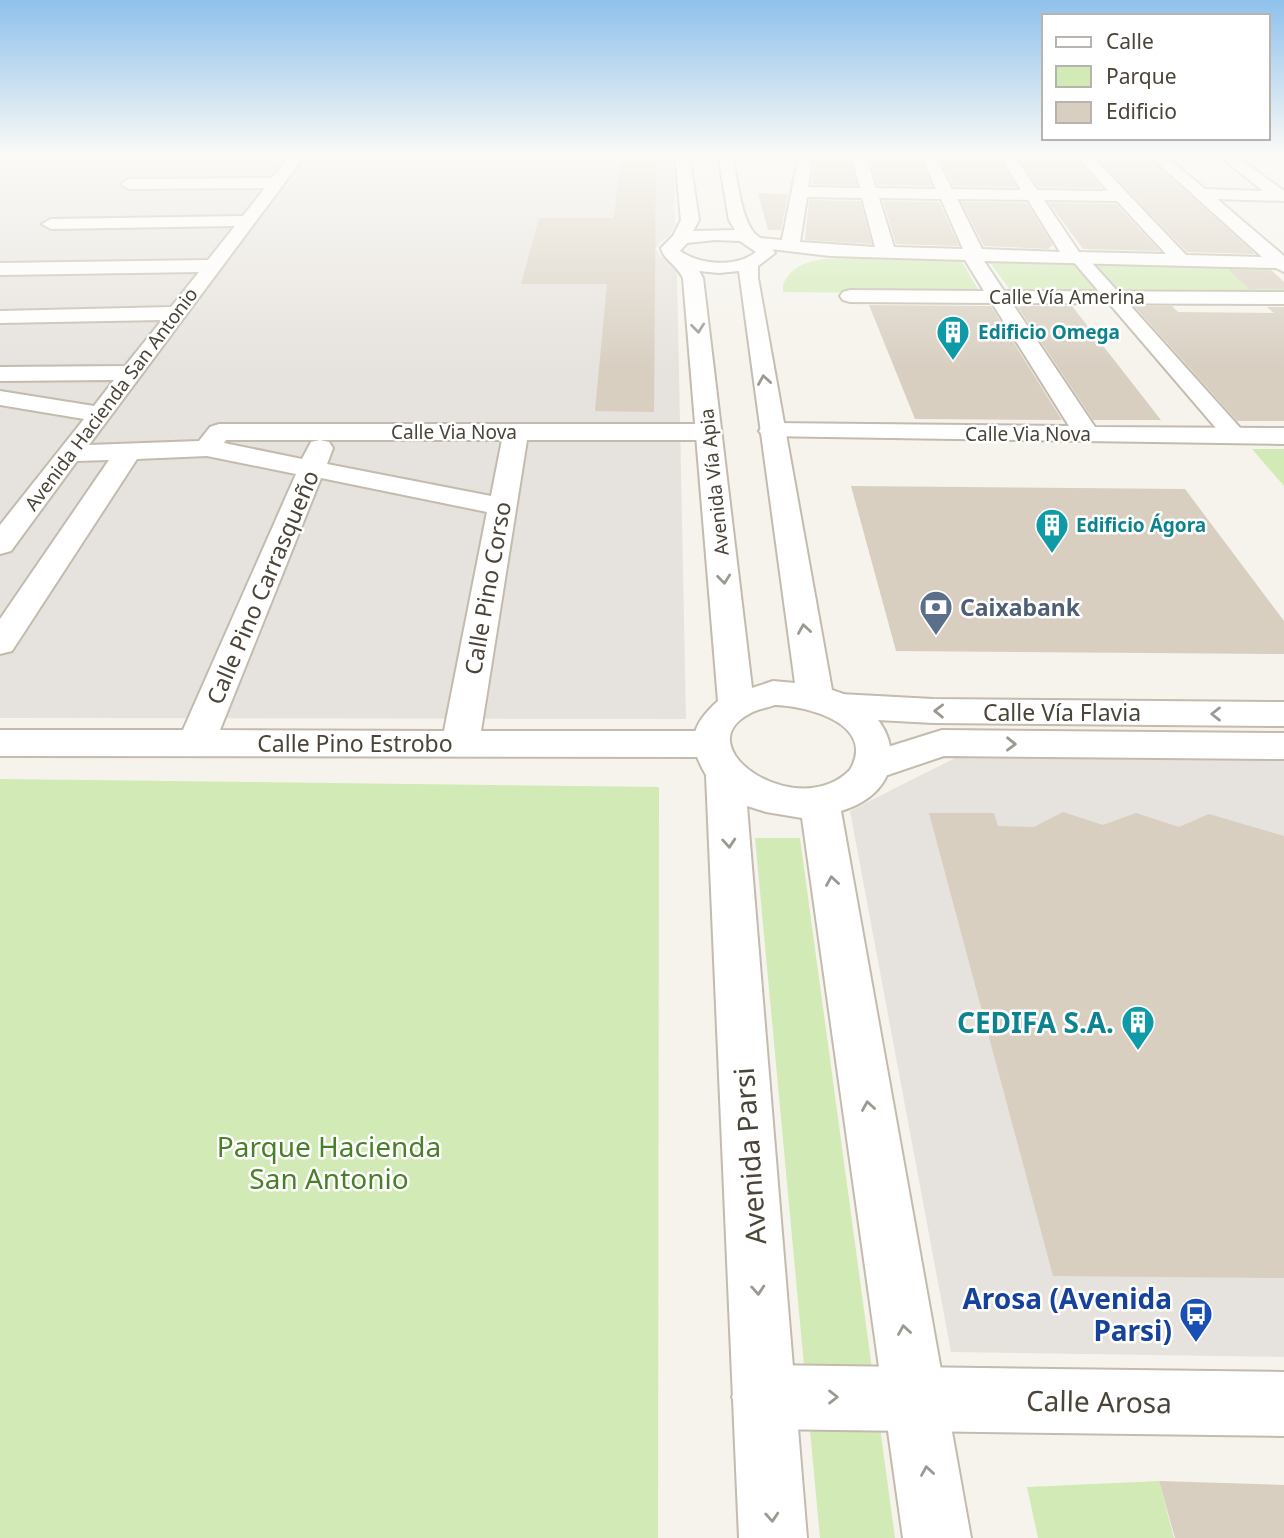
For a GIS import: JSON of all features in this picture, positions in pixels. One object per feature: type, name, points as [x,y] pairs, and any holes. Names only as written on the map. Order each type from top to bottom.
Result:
[{"type":"street","name":"Avenida Hacienda San Antonio","points":[[0,545],[242,226]]},
{"type":"street","name":"Avenida Vía Apia","points":[[689,226],[683,250],[693,278],[736,704]]},
{"type":"street","points":[[741,226],[752,252],[748,278],[772,431],[827,701]]},
{"type":"street","points":[[790,248],[793,226]]},
{"type":"street","points":[[878,226],[886,252]]},
{"type":"street","points":[[961,226],[975,255],[974,260],[1087,434]]},
{"type":"street","points":[[1054,226],[1076,257],[1235,436]]},
{"type":"street","points":[[1149,226],[1181,260]]},
{"type":"street","points":[[1237,226],[1283,264]]},
{"type":"street","points":[[683,250],[721,234],[752,252],[886,252],[1283,264]]},
{"type":"street","points":[[1249,237],[1284,237]]},
{"type":"street","points":[[683,250],[726,266],[752,252],[790,248],[830,251]]},
{"type":"street","points":[[0,269],[212,266]]},
{"type":"street","name":"Calle Vía Amerina","points":[[850,296],[1284,298]]},
{"type":"street","points":[[0,317],[176,313]]},
{"type":"street","points":[[0,374],[131,373]]},
{"type":"street","points":[[0,398],[99,414]]},
{"type":"street","name":"Calle Via Nova","points":[[772,431],[1284,436]]},
{"type":"street","name":"Calle Via Nova","points":[[207,448],[219,432],[708,432]]},
{"type":"street","name":"Calle Pino Carrasqueño","points":[[196,743],[327,432]]},
{"type":"street","name":"Calle Pino Corso","points":[[460,744],[516,432]]},
{"type":"street","points":[[69,454],[207,448],[501,506]]},
{"type":"street","name":"Avenida Hacienda San Antonio","points":[[0,644],[128,452]]},
{"type":"street","points":[[773,692],[827,701],[857,718],[869,733],[874,749],[873,766],[863,783],[845,796],[820,803],[793,804],[767,799],[743,789],[718,759],[713,728],[722,714],[736,704],[773,692]]},
{"type":"street","name":"Calle Vía Flavia","points":[[827,701],[933,711],[1284,714]]},
{"type":"street","name":"Calle Pino Estrobo","points":[[0,743],[460,744],[718,759]]},
{"type":"street","name":"Calle Vía Flavia","points":[[873,766],[942,743],[1284,746]]},
{"type":"street","name":"Avenida Parsi","points":[[718,759],[773,1538]]},
{"type":"street","points":[[820,803],[937,1538]]},
{"type":"street","name":"Calle Arosa","points":[[764,1397],[1284,1404]]},
{"type":"shaded area","points":[[0,226],[675,226],[669,236],[656,248],[659,255],[673,265],[677,274],[686,719],[0,718]]},
{"type":"shaded area","points":[[963,754],[1284,757],[1284,1357],[951,1352],[850,811]]},
{"type":"green space","points":[[851,258],[961,260],[979,291],[978,294],[783,292],[783,284],[789,275],[803,264]]},
{"type":"green space","points":[[989,261],[1269,268],[1284,282],[1284,295],[1019,294],[1010,290]]},
{"type":"green space","points":[[1252,449],[1284,449],[1284,486]]},
{"type":"green space","name":"Parque Hacienda San Antonio","points":[[0,779],[659,787],[658,1538],[0,1538]]},
{"type":"green space","points":[[755,838],[800,838],[895,1538],[820,1538]]},
{"type":"green space","points":[[1159,1481],[1174,1538],[1038,1538],[1027,1487]]},
{"type":"building","points":[[537,226],[655,226],[654,412],[595,411],[607,284],[521,284]]},
{"type":"building","points":[[767,226],[782,226],[781,230],[768,230]]},
{"type":"building","points":[[806,226],[867,226],[872,244],[805,240]]},
{"type":"building","points":[[890,226],[950,226],[959,246],[896,244]]},
{"type":"building","points":[[973,226],[1041,226],[1053,245],[1048,249],[984,246]]},
{"type":"building","points":[[1066,226],[1136,226],[1160,251],[1083,249]]},
{"type":"building","points":[[1162,226],[1224,226],[1255,254],[1187,252]]},
{"type":"building","points":[[1228,269],[1272,271],[1284,282],[1284,289],[1249,289]]},
{"type":"building","name":"Edificio Omega","points":[[869,305],[991,306],[1062,420],[915,419]]},
{"type":"building","points":[[1017,306],[1072,306],[1161,420],[1093,420]]},
{"type":"building","points":[[1134,306],[1172,306],[1178,312],[1274,313],[1267,307],[1284,307],[1284,421],[1237,421]]},
{"type":"building","name":"Edificio Ágora","points":[[851,486],[1185,489],[1284,621],[1284,654],[896,651]]},
{"type":"building","name":"CEDIFA S.A.","points":[[1063,812],[1103,825],[1136,813],[1179,827],[1209,814],[1284,836],[1284,1278],[1053,1276],[929,813],[994,813],[998,826],[1034,827]]},
{"type":"building","points":[[1159,1481],[1284,1485],[1284,1538],[1175,1538]]},
{"type":"place","name":"Edificio Omega","points":[[953,362]]},
{"type":"place","name":"Edificio Ágora","points":[[1052,555]]},
{"type":"place","name":"Caixabank","points":[[936,637]]},
{"type":"place","name":"CEDIFA S.A.","points":[[1138,1052]]},
{"type":"place","name":"Arosa (Avenida Parsi)","points":[[1196,1344]]}]
